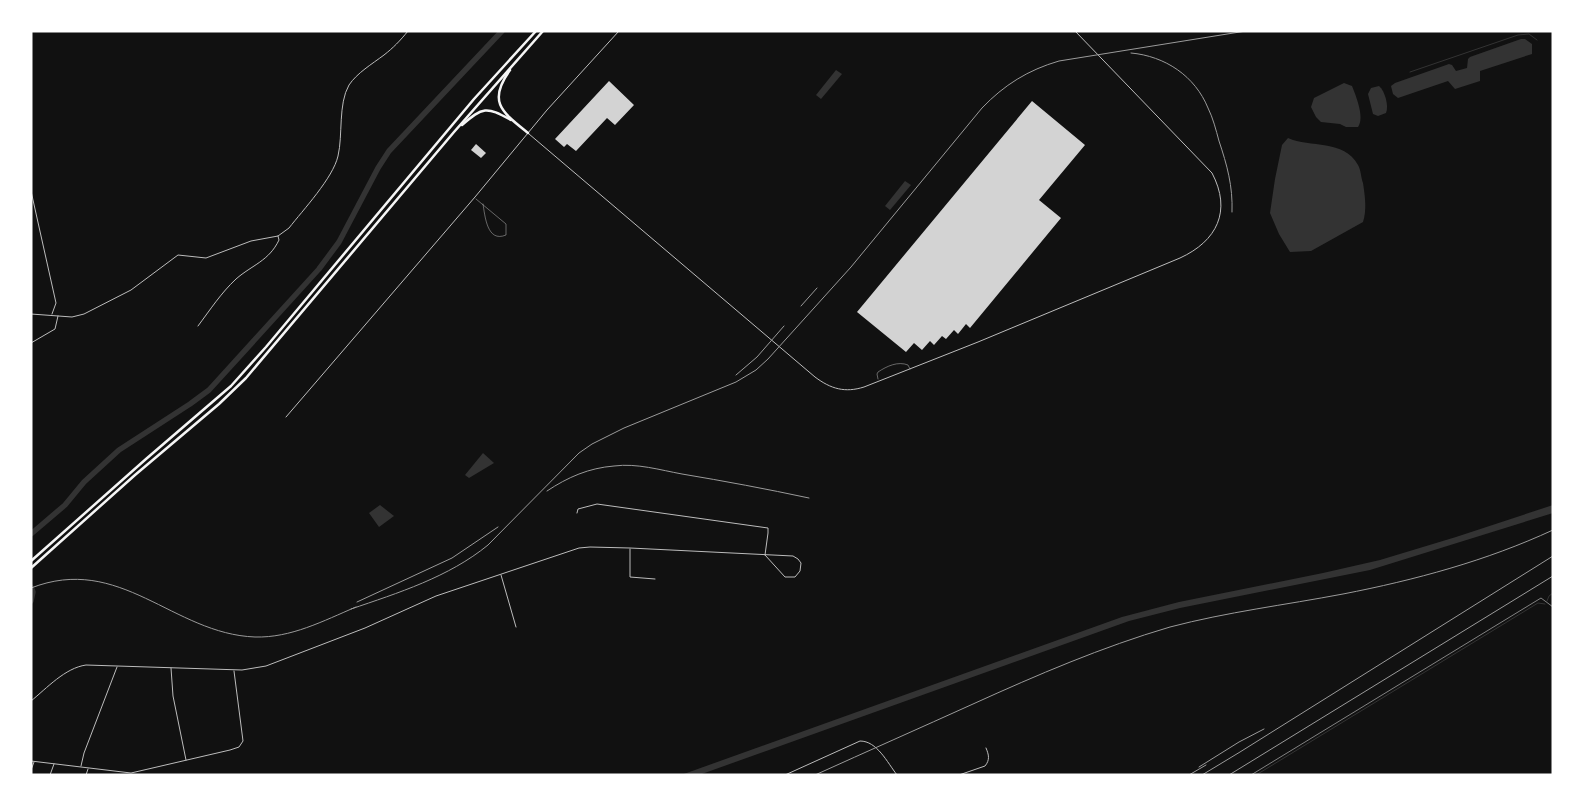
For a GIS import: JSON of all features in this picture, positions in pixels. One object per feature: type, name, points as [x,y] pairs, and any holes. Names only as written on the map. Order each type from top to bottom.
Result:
[{"type":"highway","points":[[31,562],[75,521],[231,386],[266,347],[474,99],[536,31]]},
{"type":"highway","points":[[31,568],[219,404],[246,378],[454,132],[543,31]]},
{"type":"highway","points":[[518,59],[501,82],[498,92],[499,102],[501,107],[515,122],[528,133]]},
{"type":"highway","points":[[454,132],[477,112],[485,110],[499,113],[515,122]]},
{"type":"street","points":[[31,314],[76,316],[84,314],[132,290],[178,255],[206,258],[251,241],[278,236],[289,228],[335,165],[338,156],[344,100],[350,85],[398,43],[408,31]]},
{"type":"street","points":[[286,417],[547,110],[619,31]]},
{"type":"street","points":[[528,133],[822,382],[834,388],[849,390],[879,381],[978,342],[1180,258],[1202,245],[1213,231],[1220,217],[1222,204],[1219,189],[1212,173],[1075,31]]},
{"type":"street","points":[[31,191],[56,303],[52,315]]},
{"type":"street","points":[[198,326],[224,291],[237,278],[272,252],[279,240],[278,236]]},
{"type":"street","points":[[31,343],[55,329],[58,316]]},
{"type":"street","points":[[31,701],[75,667],[86,665],[234,670],[255,669],[266,666],[365,628],[429,599],[579,548],[630,548],[765,555],[793,556],[798,559],[801,566],[797,575],[789,578],[783,575],[765,555],[768,528],[597,504],[578,509],[577,513]]},
{"type":"street","points":[[630,548],[630,577],[655,578]]},
{"type":"street","points":[[501,574],[516,627]]},
{"type":"street","points":[[81,767],[84,753],[117,666]]},
{"type":"street","points":[[171,668],[173,696],[186,761]]},
{"type":"street","points":[[31,770],[33,761],[119,774],[138,772],[239,747],[243,741],[234,670]]},
{"type":"street","points":[[785,775],[860,741],[867,741],[873,745],[897,775]]},
{"type":"street","points":[[959,775],[985,766],[989,754],[986,748]]},
{"type":"street","points":[[50,775],[54,764]]},
{"type":"street","points":[[86,775],[88,768]]},
{"type":"lane","points":[[474,197],[483,204],[506,224],[506,236],[495,235],[487,228],[483,204]]},
{"type":"lane","points":[[879,381],[877,374],[880,370],[889,366],[902,363],[908,365],[910,369]]},
{"type":"path","points":[[1251,775],[1541,598],[1553,607]]},
{"type":"shaded area","points":[[1525,39],[1532,44],[1532,54],[1480,71],[1480,81],[1455,89],[1448,81],[1398,98],[1393,94],[1391,86],[1395,83],[1449,64],[1456,71],[1467,68],[1470,57]]},
{"type":"shaded area","points":[[836,70],[842,74],[821,99],[816,95]]},
{"type":"shaded area","points":[[1344,83],[1352,86],[1358,101],[1361,118],[1358,127],[1346,127],[1340,124],[1321,122],[1311,107],[1314,98]]},
{"type":"shaded area","points":[[1379,86],[1385,95],[1387,107],[1386,113],[1378,116],[1373,114],[1368,94],[1371,88]]},
{"type":"shaded area","points":[[1288,138],[1344,151],[1358,165],[1363,183],[1365,208],[1363,222],[1311,251],[1290,252],[1279,234],[1270,213],[1282,145]]},
{"type":"shaded area","points":[[905,181],[911,185],[890,210],[885,206]]},
{"type":"shaded area","points":[[483,453],[494,463],[469,478],[465,475]]},
{"type":"shaded area","points":[[380,505],[394,516],[379,527],[369,513]]},
{"type":"shaded area","points":[[1553,505],[1553,513],[1370,570],[1180,608],[1129,621],[699,775],[681,775],[1122,617],[1179,602],[1380,560]]},
{"type":"building","points":[[609,81],[634,105],[615,125],[607,118],[576,151],[567,144],[564,147],[555,139]]},
{"type":"building","points":[[1032,101],[1085,145],[1039,200],[1061,218],[970,328],[966,324],[958,334],[954,330],[946,339],[942,336],[934,345],[930,341],[922,350],[914,343],[906,352],[857,312]]},
{"type":"building","points":[[476,144],[486,153],[481,158],[471,150]]},
{"type":"waterway","points":[[31,534],[65,505],[84,482],[119,450],[209,390],[319,269],[339,242],[389,151],[502,31]]},
{"type":"waterway","points":[[1410,72],[1518,35],[1529,34],[1537,40]]},
{"type":"waterway","points":[[31,587],[33,592],[31,601]]},
{"type":"waterway","points":[[1547,601],[1553,593]]},
{"type":"waterway","points":[[1256,775],[1538,603],[1545,604]]},
{"type":"railway","points":[[351,609],[422,583],[473,556],[488,545],[579,453],[592,444],[624,428],[736,382],[756,370],[851,267],[982,108],[1017,79],[1059,61],[1246,31]]},
{"type":"railway","points":[[1131,53],[1156,58],[1167,63],[1187,77],[1202,97],[1213,120],[1227,167],[1232,193],[1232,212]]},
{"type":"railway","points":[[801,306],[817,288]]},
{"type":"railway","points":[[736,375],[757,357],[784,326]]},
{"type":"railway","points":[[547,491],[563,481],[587,471],[605,467],[631,465],[809,498]]},
{"type":"railway","points":[[357,602],[452,558],[498,527]]},
{"type":"railway","points":[[815,775],[1046,672],[1145,635],[1213,617],[1343,594],[1423,576],[1502,551],[1553,530]]},
{"type":"railway","points":[[1202,775],[1553,556]]},
{"type":"railway","points":[[1229,775],[1553,576]]},
{"type":"railway","points":[[31,588],[63,580],[92,580],[119,587],[198,623],[225,633],[255,637],[268,637],[294,632],[356,607]]},
{"type":"railway","points":[[1199,767],[1264,729]]},
{"type":"railway","points":[[1189,775],[1206,765]]}]
